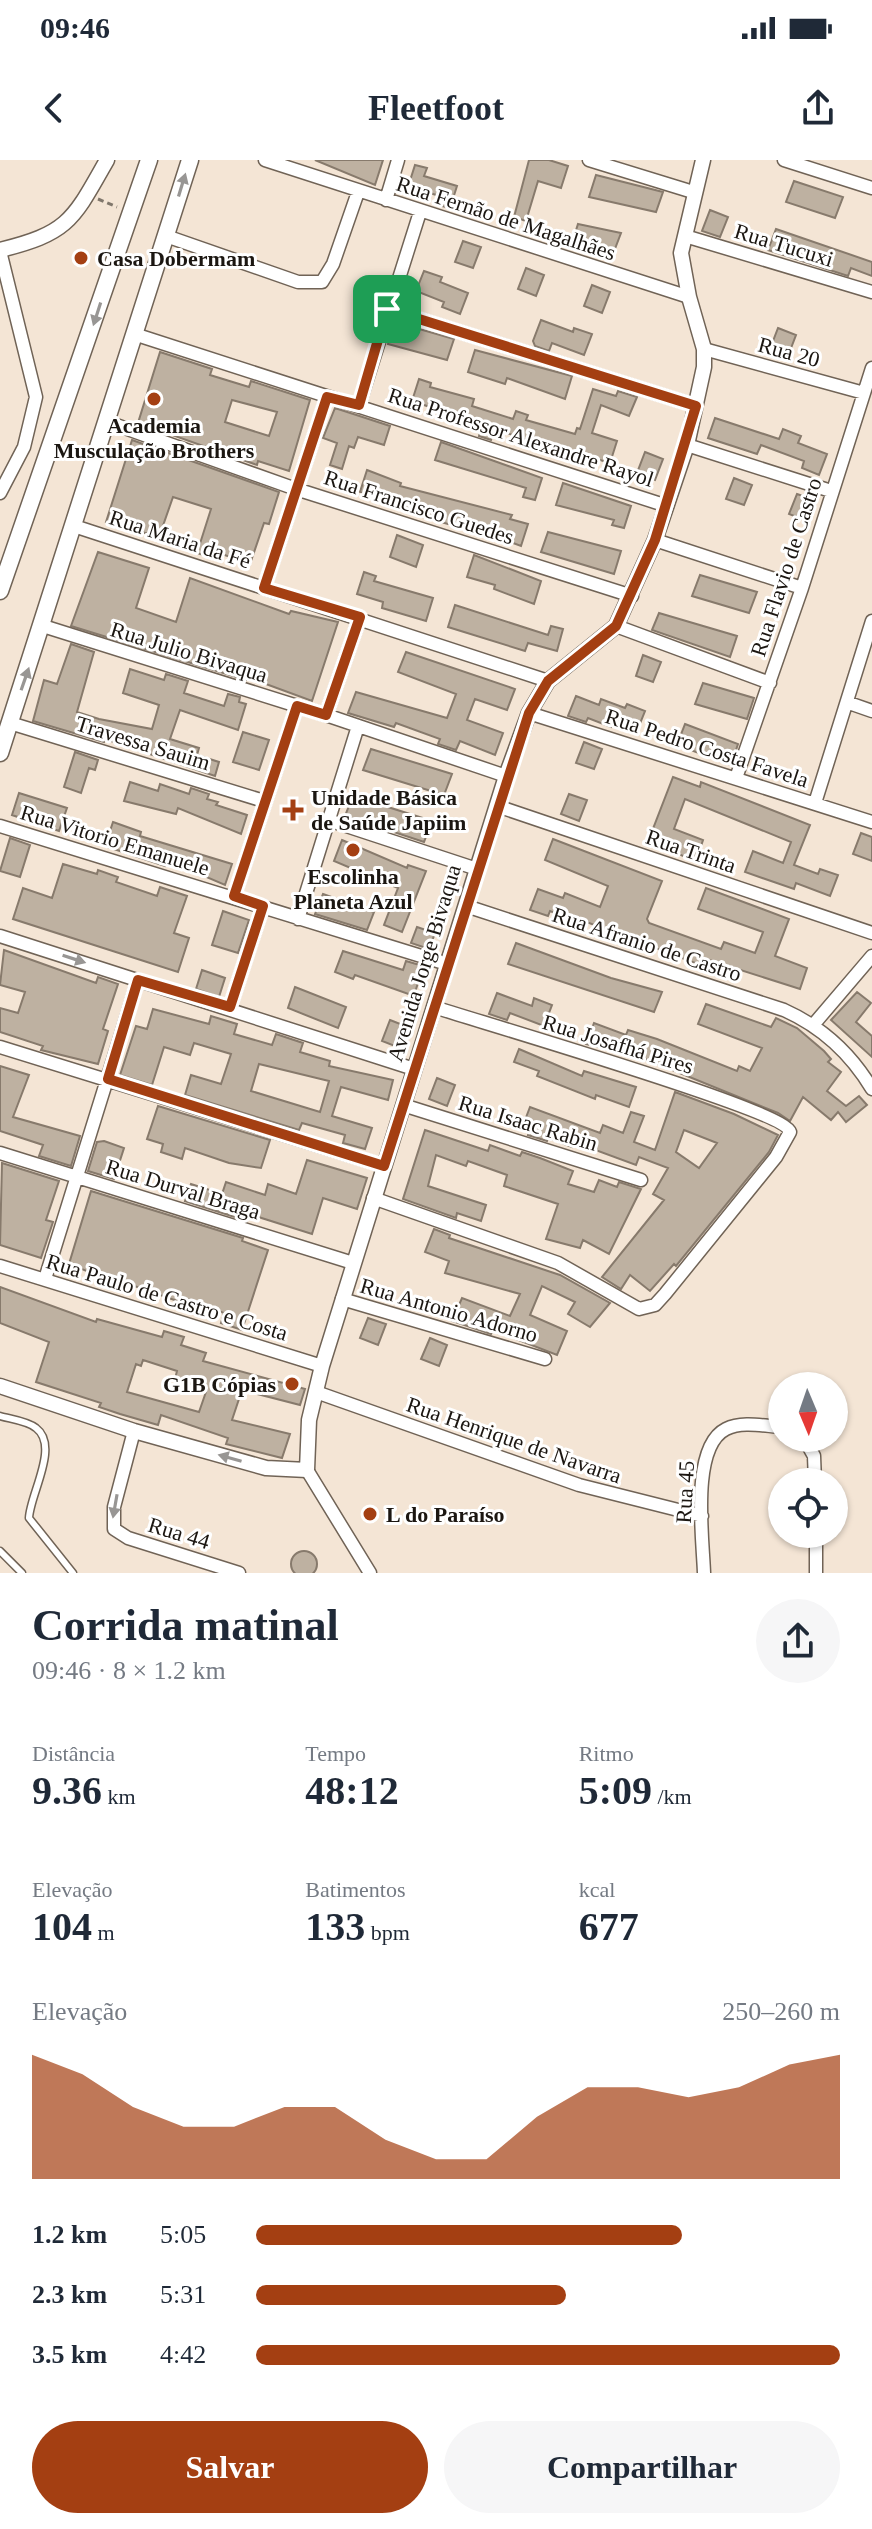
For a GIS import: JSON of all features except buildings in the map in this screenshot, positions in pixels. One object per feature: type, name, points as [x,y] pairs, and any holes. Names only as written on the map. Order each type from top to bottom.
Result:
[{"type":"main road","points":[[0,591],[149,160]]},
{"type":"main road","points":[[0,753],[190,160]]},
{"type":"street","points":[[2,491],[24,447],[36,397],[0,250],[40,240],[62,228],[87,195],[107,160]]},
{"type":"street","name":"Rua Fernão de Magalhães","points":[[265,160],[689,297]]},
{"type":"street","points":[[386,200],[398,160]]},
{"type":"street","points":[[589,160],[693,192]]},
{"type":"street","name":"Avenida Jorge Bivaqua","points":[[307,1470],[307,1433],[322,1366],[506,776],[529,713],[548,681],[616,626],[655,540],[687,445],[704,349],[689,297],[681,253],[703,160]]},
{"type":"street","points":[[784,160],[872,188]]},
{"type":"street","points":[[166,236],[298,282],[322,282],[333,264],[358,192]]},
{"type":"street","points":[[359,405],[420,212]]},
{"type":"street","name":"Rua Tucuxi","points":[[685,236],[872,292]]},
{"type":"street","points":[[387,309],[696,406]]},
{"type":"street","name":"Rua Professor Alexandre Rayol","points":[[134,334],[667,506]]},
{"type":"street","name":"Rua 20","points":[[704,349],[864,393]]},
{"type":"street","name":"Rua Flavio de Castro","points":[[736,778],[802,588],[872,368]]},
{"type":"street","points":[[264,588],[327,397]]},
{"type":"street","name":"Rua Francisco Guedes","points":[[105,421],[296,489],[632,596]]},
{"type":"street","points":[[687,445],[831,491]]},
{"type":"street","name":"Rua Maria da Fé","points":[[74,526],[548,681]]},
{"type":"street","points":[[655,540],[802,588]]},
{"type":"street","points":[[326,715],[360,617]]},
{"type":"street","points":[[815,803],[849,703],[872,621]]},
{"type":"street","name":"Rua Julio Bivaqua","points":[[43,626],[326,715],[506,776]]},
{"type":"street","points":[[616,626],[770,683]]},
{"type":"street","points":[[849,703],[872,711]]},
{"type":"street","points":[[234,896],[297,706]]},
{"type":"street","name":"Rua Pedro Costa Favela","points":[[529,713],[872,822]]},
{"type":"street","name":"Travessa Sauim","points":[[10,723],[264,801]]},
{"type":"street","points":[[298,919],[358,726]]},
{"type":"street","name":"Rua Trinta","points":[[497,806],[872,933]]},
{"type":"street","points":[[328,820],[477,869]]},
{"type":"street","name":"Rua Vitorio Emanuele","points":[[0,826],[447,964]]},
{"type":"street","points":[[230,1007],[263,906]]},
{"type":"street","name":"Rua Afranio de Castro","points":[[466,906],[784,1010],[814,1024],[859,1067],[872,1089]]},
{"type":"street","points":[[0,936],[230,1007],[414,1069]]},
{"type":"street","points":[[814,1024],[872,956]]},
{"type":"street","points":[[45,1279],[79,1178],[138,980]]},
{"type":"street","name":"Rua Josafhá Pires","points":[[373,1198],[558,1263],[639,1309],[655,1305],[786,1143],[789,1126],[731,1101],[434,1007]]},
{"type":"street","points":[[0,1047],[384,1166]]},
{"type":"street","name":"Rua Isaac Rabin","points":[[403,1105],[641,1180]]},
{"type":"street","name":"Rua Durval Braga","points":[[0,1153],[353,1263]]},
{"type":"street","name":"Rua Paulo de Castro e Costa","points":[[0,1266],[322,1366]]},
{"type":"street","name":"Rua Antonio Adorno","points":[[342,1299],[545,1359]]},
{"type":"street","points":[[0,1386],[134,1431],[266,1468],[307,1470],[370,1573]]},
{"type":"street","name":"Rua Henrique de Navarra","points":[[316,1392],[579,1485],[702,1516]]},
{"type":"street","name":"Rua 45","points":[[704,1573],[702,1474],[711,1441],[724,1430],[738,1426],[768,1427]]},
{"type":"street","name":"Rua 44","points":[[134,1431],[114,1507],[114,1529],[128,1538],[239,1573]]},
{"type":"street","points":[[816,1548],[816,1573]]},
{"type":"lane","points":[[0,1416],[35,1426],[44,1437],[46,1450],[29,1518],[73,1573]]},
{"type":"lane","points":[[0,1551],[22,1573]]},
{"type":"path","points":[[87,195],[117,207]]},
{"type":"place","name":"Casa Dobermam","points":[[81,258]]},
{"type":"place","name":"Academia Musculação Brothers","points":[[154,399]]},
{"type":"place","name":"Unidade Básica de Saúde Japiim","points":[[293,810]]},
{"type":"place","name":"Escolinha Planeta Azul","points":[[353,850]]},
{"type":"place","name":"G1B Cópias","points":[[292,1384]]},
{"type":"place","name":"L do Paraíso","points":[[370,1514]]},
{"type":"route","points":[[387,309],[696,406],[687,445],[655,540],[616,626],[598,644],[548,681],[529,713],[506,776],[384,1166],[108,1079],[138,980],[230,1007],[263,906],[234,896],[264,801],[297,706],[326,715],[360,617],[264,588],[327,397],[359,405],[387,309]]}]
